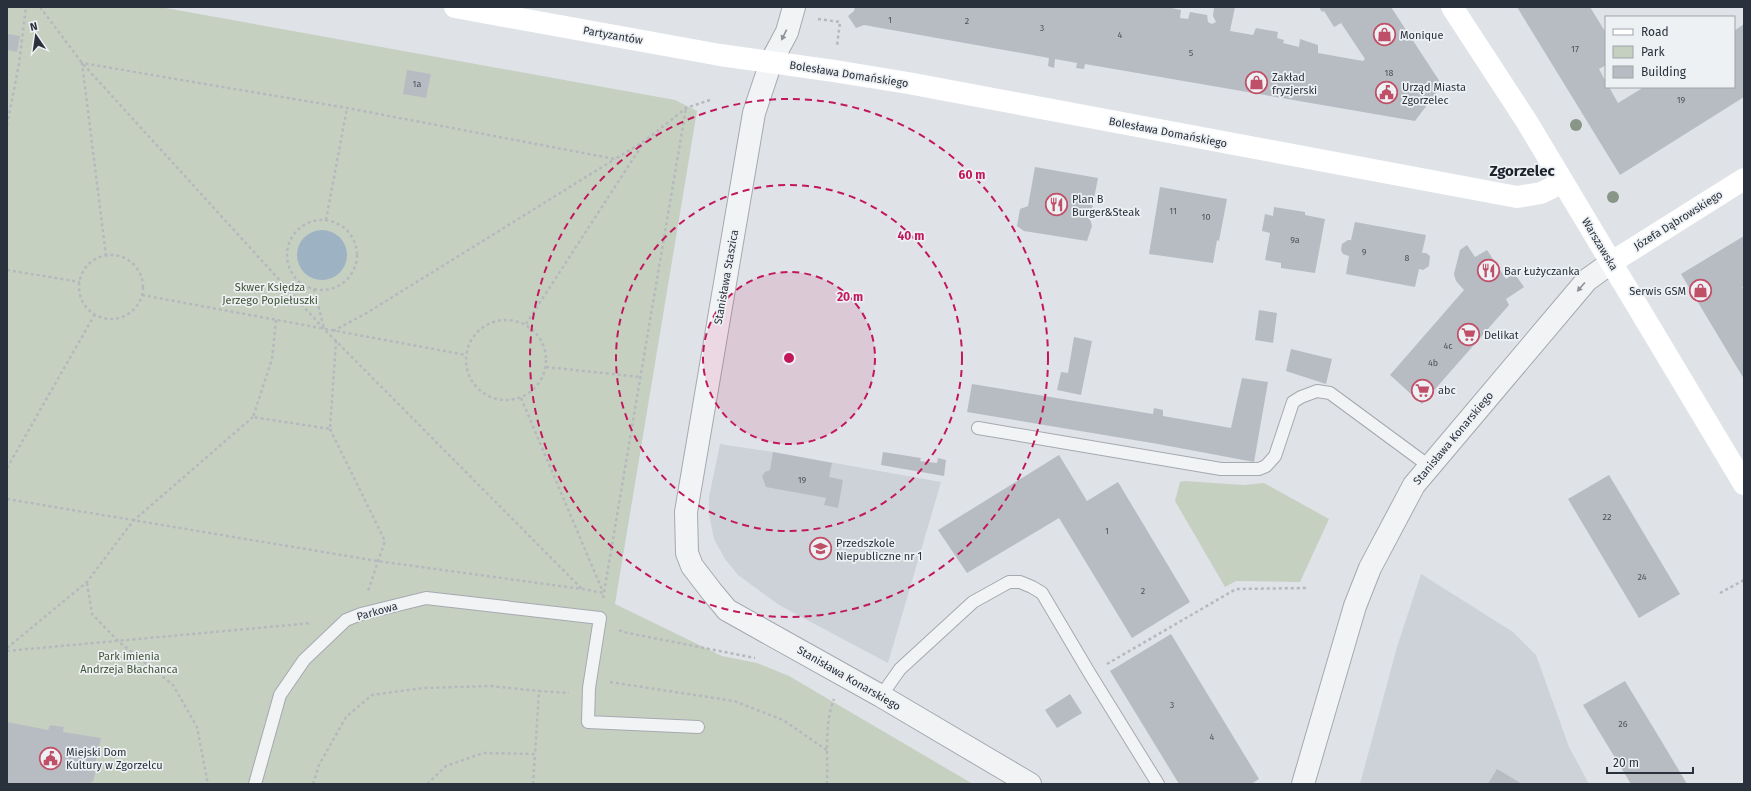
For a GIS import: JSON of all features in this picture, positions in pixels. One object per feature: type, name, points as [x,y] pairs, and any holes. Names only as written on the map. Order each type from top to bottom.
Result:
[{"type":"street","name":"Partyzantów","points":[[455,7],[720,55],[771,62]]},
{"type":"street","name":"Stanisława Staszica","points":[[687,553],[686,512],[754,113],[771,62],[786,32],[794,7]]},
{"type":"street","name":"Warszawska","points":[[1452,7],[1527,122],[1744,484]]},
{"type":"street","name":"Bolesława Domańskiego","points":[[771,62],[916,85],[1517,197],[1541,193],[1563,182]]},
{"type":"street","name":"Józefa Dąbrowskiego","points":[[1612,262],[1744,179]]},
{"type":"street","name":"Stanisława Konarskiego","points":[[1303,784],[1355,606],[1370,568],[1414,484],[1587,280],[1612,262]]},
{"type":"street","name":"Stanisława Konarskiego","points":[[687,553],[692,566],[727,610],[881,696],[1030,784]]},
{"type":"lane","points":[[978,428],[1221,469],[1258,469],[1266,466],[1275,456],[1293,402],[1301,397],[1317,391],[1330,393],[1429,466]]},
{"type":"lane","points":[[881,696],[900,669],[973,602],[1009,582],[1020,582],[1032,586],[1042,593],[1158,784]]},
{"type":"lane","name":"Parkowa","points":[[255,784],[280,696],[304,660],[346,620],[360,614],[426,598],[600,618]]},
{"type":"lane","points":[[600,618],[590,682],[588,722],[698,727]]},
{"type":"path","points":[[7,125],[19,64],[26,7]]},
{"type":"path","points":[[40,7],[82,63],[324,329],[582,589]]},
{"type":"path","points":[[813,18],[840,22],[837,49]]},
{"type":"path","points":[[82,63],[347,108],[615,159]]},
{"type":"path","points":[[82,63],[106,256]]},
{"type":"path","points":[[333,331],[365,314],[646,140],[686,108],[710,100]]},
{"type":"path","points":[[326,220],[347,108]]},
{"type":"path","points":[[686,108],[600,618],[622,632],[759,658]]},
{"type":"path","points":[[526,324],[646,140]]},
{"type":"path","points":[[326,220],[337,223],[346,229],[353,239],[357,249],[356,260],[353,271],[346,280],[331,288],[314,288],[303,284],[295,277],[289,266],[287,255],[289,244],[295,233],[303,225],[314,221],[326,220]]},
{"type":"path","points":[[106,256],[117,256],[126,259],[134,266],[142,280],[142,295],[137,305],[130,313],[121,317],[110,319],[100,317],[91,312],[84,304],[80,295],[80,282],[82,274],[88,265],[96,259],[106,256]]},
{"type":"path","points":[[7,270],[80,282]]},
{"type":"path","points":[[314,288],[324,329]]},
{"type":"path","points":[[142,295],[466,355]]},
{"type":"path","points":[[7,468],[95,314]]},
{"type":"path","points":[[499,319],[512,319],[526,324],[534,330],[542,340],[546,353],[546,367],[542,380],[533,390],[521,398],[507,400],[493,399],[481,392],[472,381],[466,368],[466,355],[469,342],[476,331],[499,319]]},
{"type":"path","points":[[7,650],[87,582],[133,521],[253,418],[272,359],[276,320]]},
{"type":"path","points":[[336,341],[330,429],[385,542],[377,561],[360,614]]},
{"type":"path","points":[[546,367],[640,377]]},
{"type":"path","points":[[521,398],[604,593]]},
{"type":"path","points":[[253,418],[330,429]]},
{"type":"path","points":[[7,499],[377,561],[604,593]]},
{"type":"path","points":[[1720,593],[1744,580]]},
{"type":"path","points":[[87,582],[92,614],[119,642],[174,685],[196,727],[208,779],[207,784]]},
{"type":"path","points":[[1090,674],[1236,589],[1307,588]]},
{"type":"path","points":[[7,650],[119,642],[346,620]]},
{"type":"path","points":[[313,784],[319,765],[346,717],[372,695],[423,688],[490,686],[539,692],[578,693],[590,682],[683,692],[734,701],[783,720],[828,752]]},
{"type":"path","points":[[533,784],[539,692]]},
{"type":"path","points":[[827,784],[830,711],[836,695]]},
{"type":"path","points":[[427,784],[446,766],[483,753],[535,754]]},
{"type":"shaded area","name":"Przedszkole Niepubliczne nr 1","points":[[720,444],[941,482],[888,663],[779,605],[738,575],[725,559],[714,539],[709,514],[709,497]]},
{"type":"shaded area","points":[[1421,574],[1513,632],[1536,655],[1569,747],[1589,784],[1360,784],[1397,647]]},
{"type":"green space","name":"Skwer Księdza Jerzego Popiełuszki","points":[[7,7],[160,7],[675,100],[697,111],[615,604],[722,656],[757,663],[789,676],[973,784],[7,784]]},
{"type":"green space","points":[[1185,481],[1244,485],[1264,483],[1329,519],[1300,582],[1236,581],[1225,587],[1175,501],[1180,482]]},
{"type":"water","points":[[317,230],[327,230],[340,237],[347,250],[347,260],[340,273],[327,280],[317,280],[308,276],[301,269],[297,260],[297,250],[301,241],[308,234]]},
{"type":"building","points":[[855,7],[1167,7],[1181,10],[1180,18],[1188,19],[1190,12],[1207,15],[1208,22],[1212,24],[1216,22],[1213,16],[1214,7],[1235,7],[1230,31],[1253,35],[1256,28],[1278,32],[1277,38],[1284,40],[1283,43],[1299,47],[1300,39],[1318,45],[1318,53],[1363,61],[1365,59],[1341,23],[1334,27],[1324,11],[1322,12],[1319,7],[1391,7],[1442,85],[1415,121],[1085,64],[1084,69],[1076,68],[1077,63],[1055,59],[1054,68],[1048,66],[1049,58],[864,25],[856,28],[848,16],[854,11]]},
{"type":"building","points":[[1517,7],[1590,7],[1605,31],[1605,66],[1599,69],[1605,80],[1605,88],[1610,88],[1618,103],[1642,88],[1735,88],[1735,30],[1744,24],[1744,97],[1620,175]]},
{"type":"building","points":[[7,34],[20,36],[17,52],[7,50]]},
{"type":"building","points":[[407,70],[431,74],[426,98],[403,94]]},
{"type":"building","points":[[1035,167],[1098,178],[1090,219],[1092,226],[1087,241],[1024,231],[1017,226],[1020,209],[1028,206]]},
{"type":"building","points":[[1160,187],[1227,199],[1213,263],[1149,254]]},
{"type":"building","points":[[1274,207],[1305,212],[1305,215],[1325,219],[1315,273],[1281,268],[1281,263],[1265,260],[1270,233],[1262,231],[1265,214],[1273,216]]},
{"type":"building","points":[[1355,222],[1426,235],[1422,253],[1426,253],[1430,256],[1429,266],[1423,270],[1419,269],[1415,287],[1346,274],[1349,256],[1343,254],[1341,250],[1342,244],[1348,240],[1351,240]]},
{"type":"building","points":[[1744,236],[1744,286],[1742,287],[1744,290],[1744,379],[1681,274]]},
{"type":"building","points":[[1467,245],[1475,257],[1487,250],[1506,279],[1514,273],[1524,287],[1506,299],[1509,305],[1422,404],[1390,375],[1464,290],[1456,281],[1454,274],[1460,250]]},
{"type":"building","points":[[1259,310],[1277,313],[1273,343],[1255,340]]},
{"type":"building","points":[[1074,337],[1092,341],[1081,395],[1057,390],[1061,372],[1068,373]]},
{"type":"building","points":[[1291,349],[1332,359],[1326,384],[1286,371]]},
{"type":"building","points":[[1242,378],[1268,382],[1254,462],[1158,444],[967,412],[972,384],[1153,414],[1154,408],[1163,410],[1163,416],[1231,428]]},
{"type":"building","points":[[773,452],[832,463],[829,477],[843,480],[838,508],[824,505],[826,498],[766,487],[762,476],[765,472],[770,470]]},
{"type":"building","points":[[883,452],[921,458],[920,461],[937,463],[938,458],[946,460],[944,476],[881,465]]},
{"type":"building","points":[[1059,455],[1087,501],[1118,482],[1190,602],[1132,638],[1059,518],[967,573],[938,530]]},
{"type":"building","points":[[1609,475],[1680,594],[1639,618],[1568,499]]},
{"type":"building","points":[[1171,634],[1259,779],[1251,784],[1179,784],[1110,671]]},
{"type":"building","points":[[1625,681],[1687,784],[1631,784],[1583,705]]},
{"type":"building","points":[[1070,694],[1082,713],[1057,728],[1045,710]]},
{"type":"building","name":"Miejski Dom Kultury w Zgorzelcu","points":[[7,722],[48,730],[50,725],[64,727],[63,732],[101,738],[94,769],[96,769],[93,782],[91,781],[91,784],[7,784]]},
{"type":"building","points":[[1497,769],[1522,784],[1488,784]]},
{"type":"place","name":"Monique","points":[[1385,35]]},
{"type":"place","name":"Zakład fryzjerski","points":[[1256,83]]},
{"type":"place","name":"Urząd Miasta Zgorzelec","points":[[1387,93]]},
{"type":"place","name":"Plan B Burger&Steak","points":[[1056,205]]},
{"type":"place","name":"Bar Łużyczanka","points":[[1489,271]]},
{"type":"place","name":"Serwis GSM","points":[[1701,291]]},
{"type":"place","name":"Delikat","points":[[1468,335]]},
{"type":"place","name":"abc","points":[[1422,390]]},
{"type":"place","name":"Przedszkole Niepubliczne nr 1","points":[[820,549]]},
{"type":"place","name":"Miejski Dom Kultury w Zgorzelcu","points":[[51,758]]},
{"type":"district","name":"Zgorzelec","points":[[1522,171]]},
{"type":"park label","name":"Park imienia Andrzeja Błachanca","points":[[129,662]]}]
